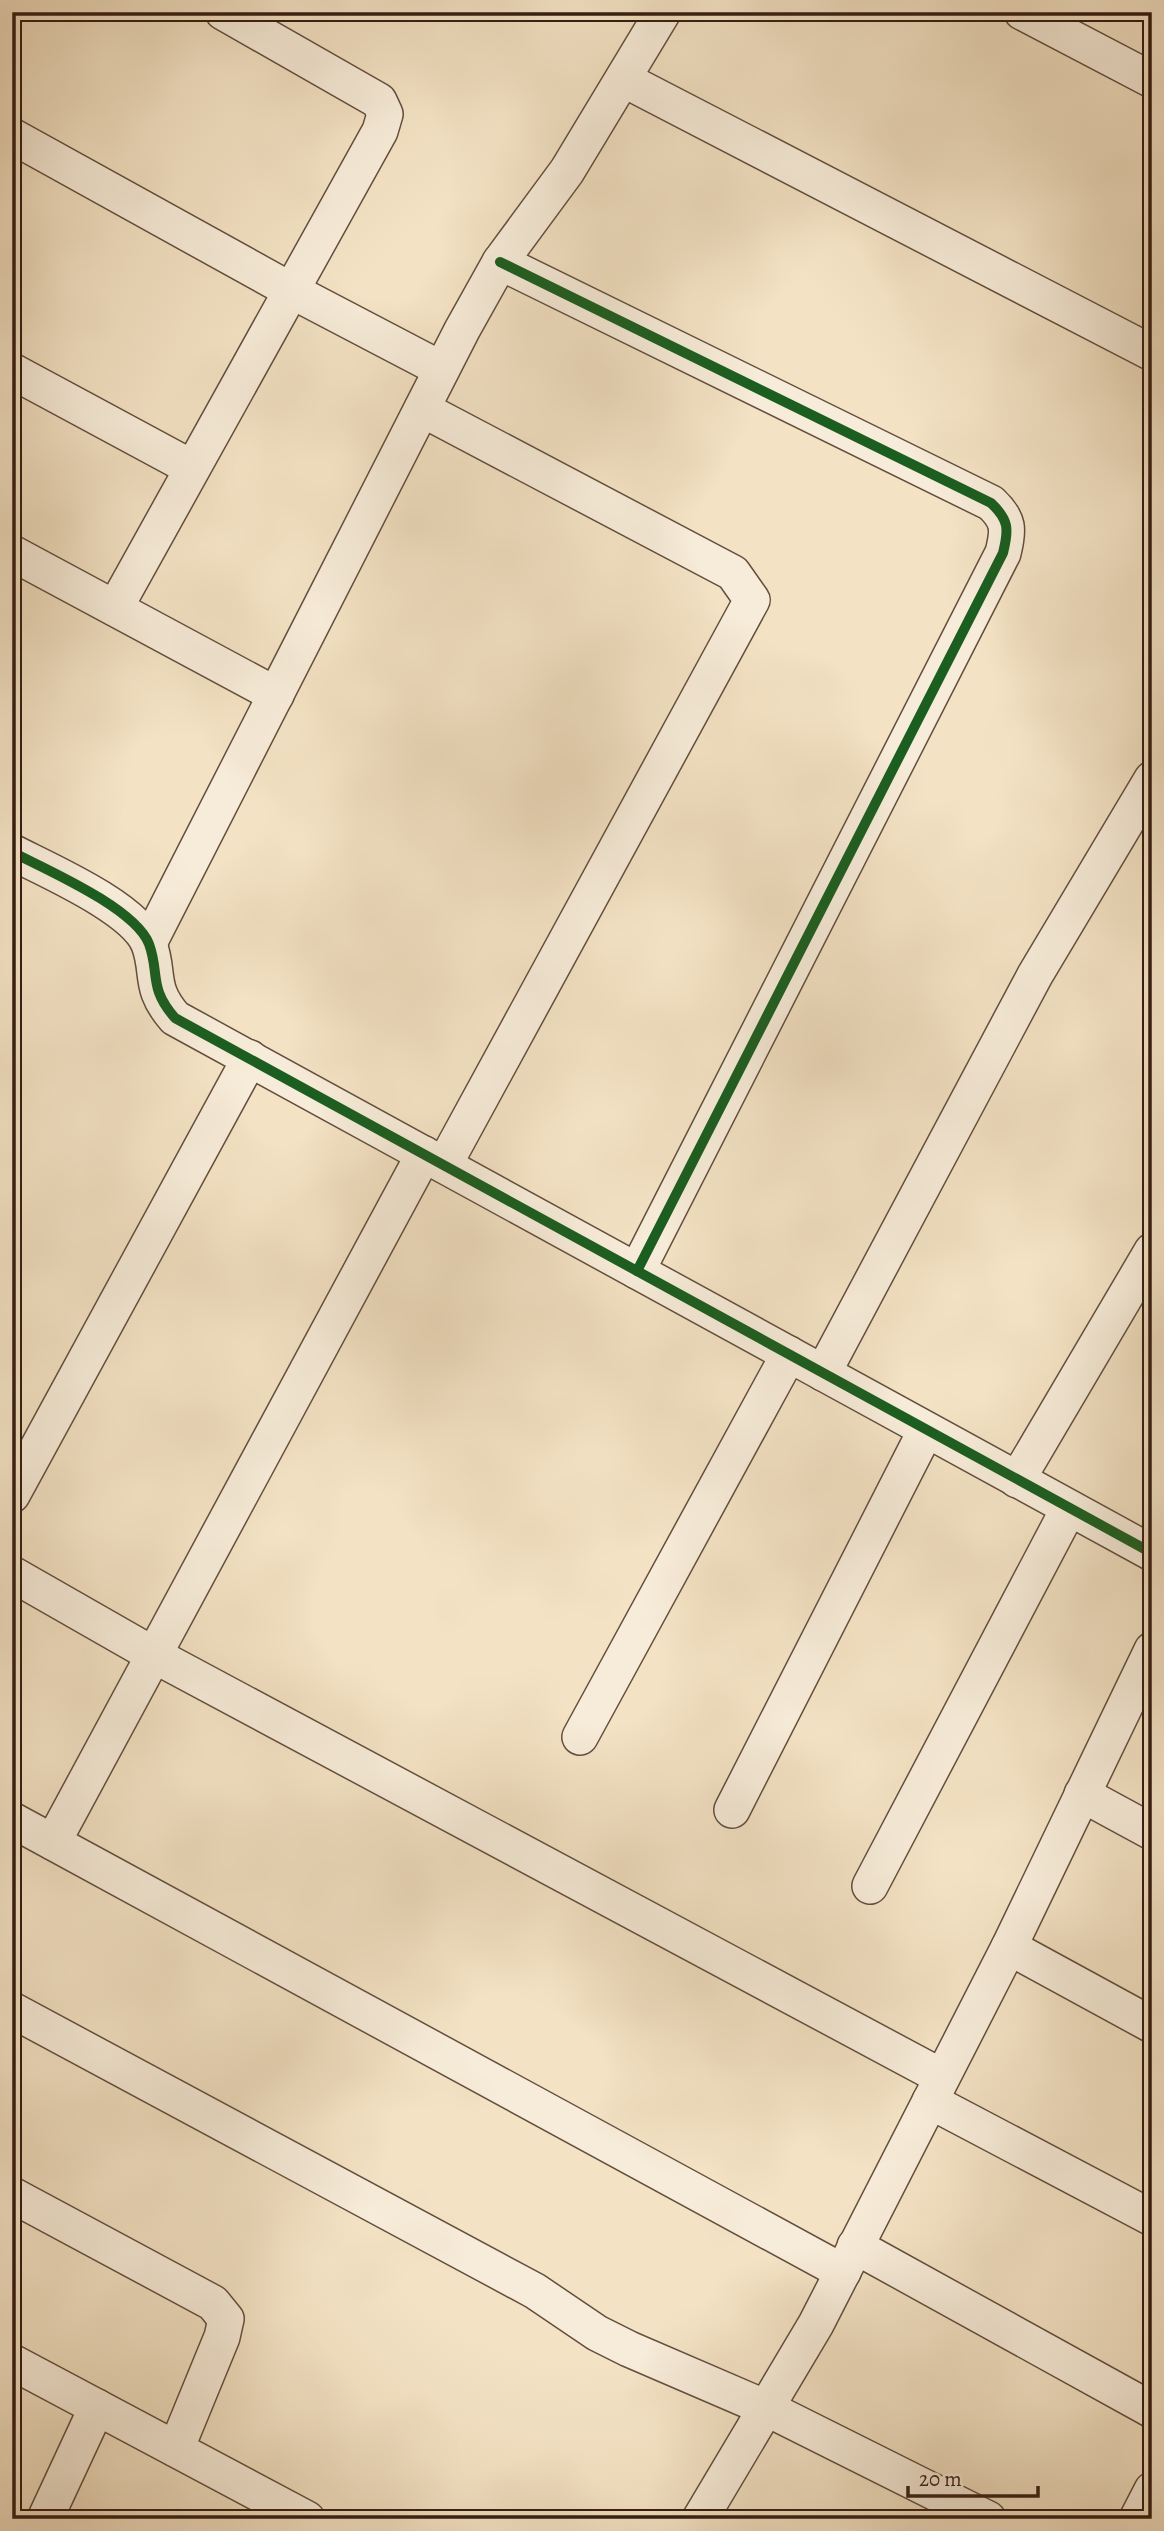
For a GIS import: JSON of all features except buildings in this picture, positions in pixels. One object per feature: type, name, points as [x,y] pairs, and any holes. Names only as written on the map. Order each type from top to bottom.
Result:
[{"type":"street","points":[[115,608],[380,131],[385,114],[379,101],[223,12]]},
{"type":"street","points":[[149,943],[441,369],[500,262],[567,171],[663,12]]},
{"type":"street","points":[[1022,12],[1152,80]]},
{"type":"street","points":[[623,79],[1152,353]]},
{"type":"street","points":[[12,136],[292,291],[441,369]]},
{"type":"street","points":[[500,262],[990,503],[1005,517],[1009,530],[1003,553],[637,1271]]},
{"type":"street","points":[[12,371],[192,468]]},
{"type":"street","points":[[53,1842],[152,1654],[752,600],[733,573],[422,408]]},
{"type":"street","points":[[12,554],[276,695]]},
{"type":"street","points":[[823,1373],[1035,975],[1152,779]]},
{"type":"street","points":[[12,852],[125,913],[149,943],[153,976],[163,1003],[175,1018],[1152,1553]]},
{"type":"street","points":[[12,1495],[250,1058]]},
{"type":"street","points":[[1017,1480],[1152,1251]]},
{"type":"street","points":[[580,1737],[789,1354]]},
{"type":"street","points":[[732,1810],[926,1430]]},
{"type":"street","points":[[870,1886],[1069,1508]]},
{"type":"street","points":[[12,1574],[936,2089],[1152,2218]]},
{"type":"street","points":[[700,2519],[849,2259],[1009,1947],[1152,1650]]},
{"type":"street","points":[[1082,1794],[1152,1832]]},
{"type":"street","points":[[12,1820],[849,2259],[1152,2410]]},
{"type":"street","points":[[1009,1947],[1152,2025]]},
{"type":"street","points":[[12,2010],[535,2291],[597,2333],[766,2408],[988,2519]]},
{"type":"street","points":[[12,2195],[213,2303],[226,2319],[222,2337],[176,2449]]},
{"type":"street","points":[[12,2361],[307,2519]]},
{"type":"street","points":[[46,2519],[97,2407]]},
{"type":"street","points":[[1137,2519],[1152,2490]]},
{"type":"cycle path","points":[[500,262],[991,503],[1006,525],[1003,553],[637,1271]]},
{"type":"cycle path","points":[[12,852],[88,891],[127,917],[141,930],[149,944],[161,998],[175,1018],[1152,1553]]}]
